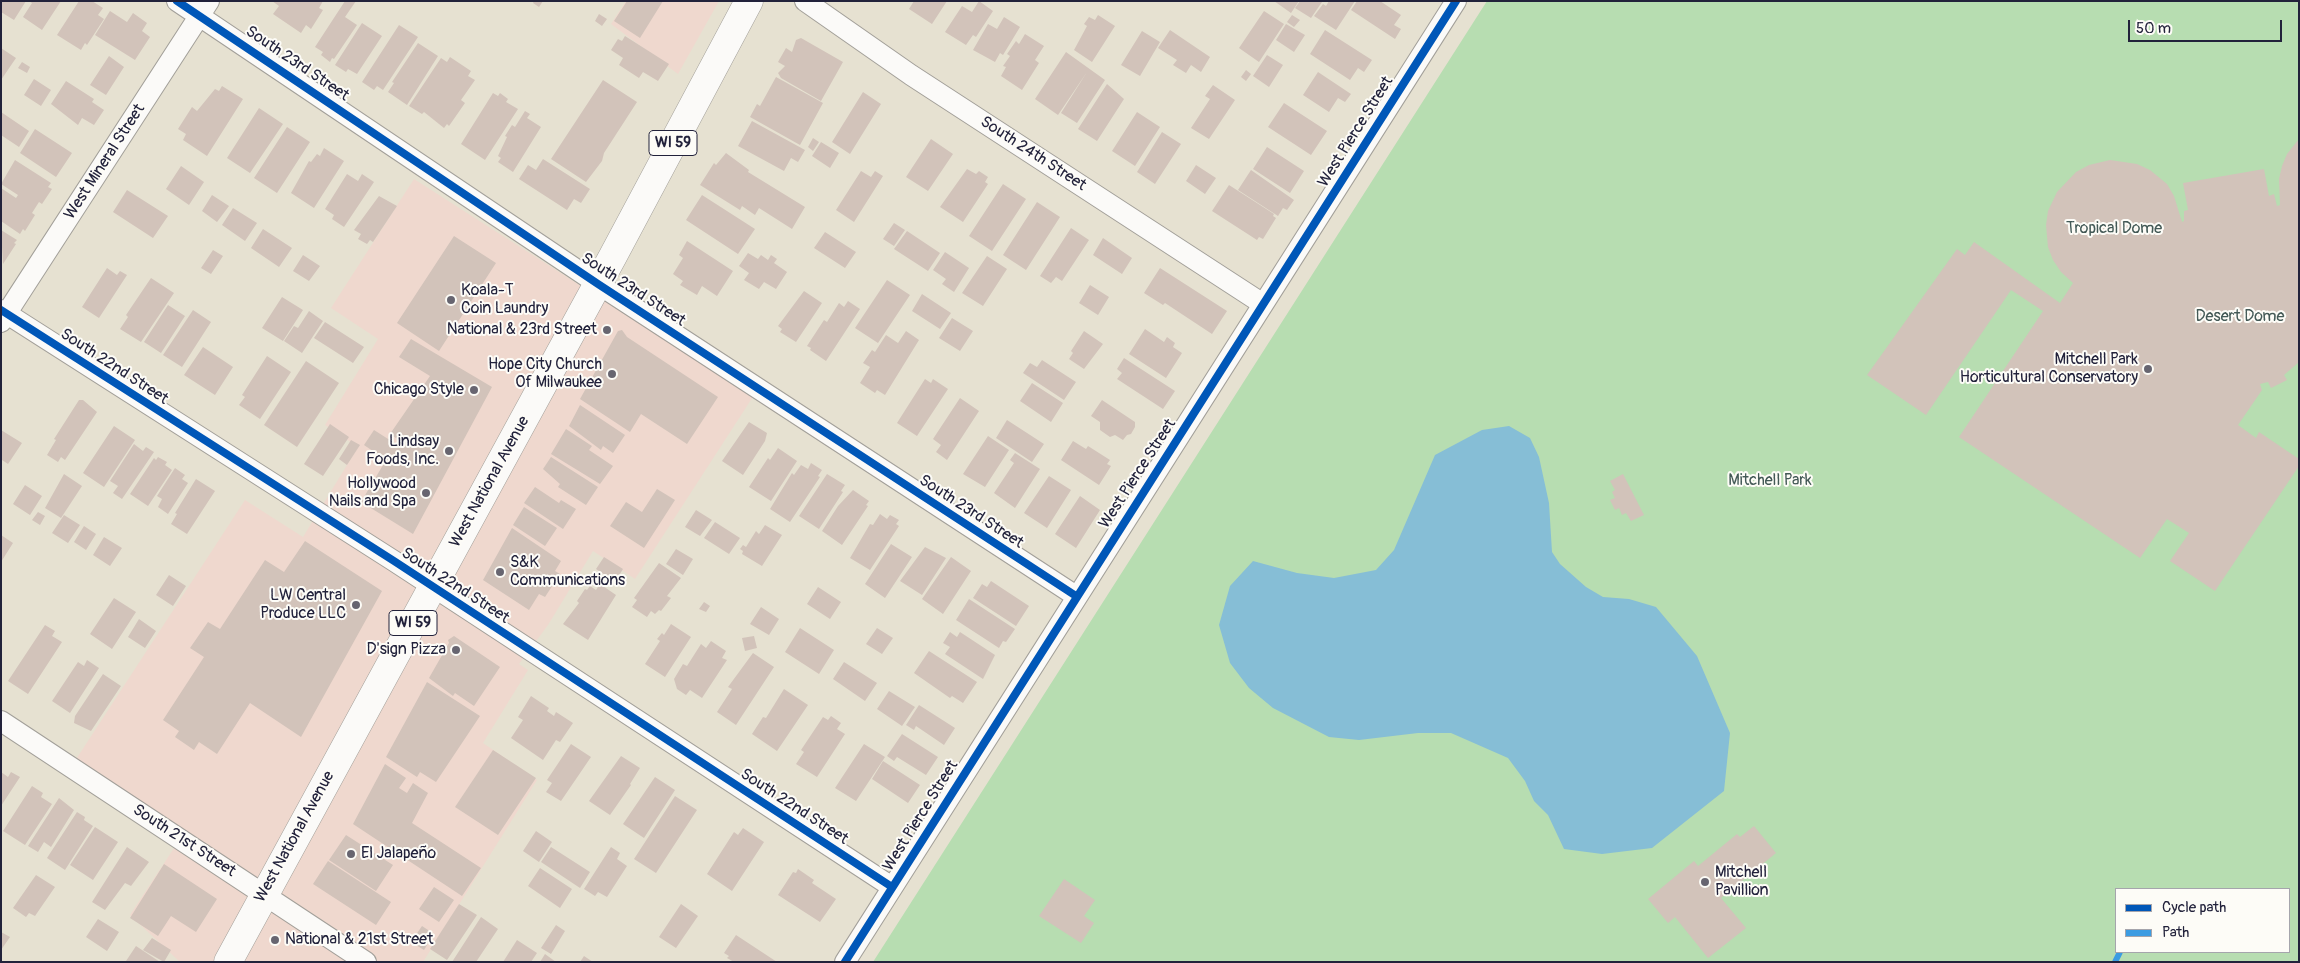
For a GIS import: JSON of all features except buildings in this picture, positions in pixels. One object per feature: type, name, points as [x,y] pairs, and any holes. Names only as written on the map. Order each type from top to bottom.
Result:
[{"type":"main road","name":"West National Avenue","points":[[228,962],[598,284],[749,1]]},
{"type":"street","name":"South 23rd Street","points":[[177,1],[205,8],[598,284],[1076,596]]},
{"type":"street","name":"South 24th Street","points":[[805,1],[920,80],[1263,304]]},
{"type":"street","name":"West Pierce Street","points":[[845,962],[1263,304],[1451,3]]},
{"type":"street","name":"West Mineral Street","points":[[3,315],[205,8]]},
{"type":"street","name":"South 22nd Street","points":[[3,315],[433,587],[892,887]]},
{"type":"street","name":"South 21st Street","points":[[1,721],[366,962]]},
{"type":"shaded area","points":[[626,1],[719,1],[678,74],[611,24]]},
{"type":"shaded area","points":[[414,179],[620,311],[758,389],[635,579],[593,551],[548,625],[519,664],[528,670],[483,743],[537,780],[423,962],[180,962],[130,915],[180,839],[71,767],[245,500],[303,537],[358,447],[325,425],[378,339],[331,308]]},
{"type":"green space","name":"Mitchell Park","points":[[1487,1],[2299,1],[2299,962],[873,962]]},
{"type":"water","points":[[1509,426],[1530,438],[1539,457],[1549,503],[1552,552],[1560,564],[1586,587],[1603,597],[1629,599],[1656,607],[1697,656],[1730,733],[1724,791],[1652,848],[1602,854],[1564,849],[1548,815],[1534,801],[1525,781],[1508,758],[1451,733],[1418,733],[1359,740],[1329,737],[1273,708],[1249,688],[1230,663],[1219,625],[1230,586],[1253,561],[1297,573],[1334,578],[1376,570],[1394,550],[1435,455],[1482,430]]},
{"type":"marked path","points":[[2115,962],[2120,953]]},
{"type":"cycle path","points":[[177,1],[598,284],[1076,596]]},
{"type":"cycle path","points":[[845,962],[1456,1]]},
{"type":"cycle path","points":[[1,310],[394,561],[892,887]]},
{"type":"place","name":"Koala-T Coin Laundry","points":[[451,300]]},
{"type":"place","name":"National & 23rd Street","points":[[607,330]]},
{"type":"place","name":"Mitchell Park Horticultural Conservatory","points":[[2148,369]]},
{"type":"place","name":"Hope City Church Of Milwaukee","points":[[612,374]]},
{"type":"place","name":"Chicago Style","points":[[474,390]]},
{"type":"place","name":"Lindsay Foods, Inc.","points":[[449,451]]},
{"type":"place","name":"Hollywood Nails and Spa","points":[[426,493]]},
{"type":"place","name":"S&K Communications","points":[[500,572]]},
{"type":"place","name":"LW Central Produce LLC","points":[[356,605]]},
{"type":"place","name":"D'sign Pizza","points":[[456,650]]},
{"type":"place","name":"El Jalapeño","points":[[351,854]]},
{"type":"place","name":"Mitchell Pavillion","points":[[1705,882]]},
{"type":"place","name":"National & 21st Street","points":[[275,940]]},
{"type":"park label","name":"Tropical Dome","points":[[2114,229]]},
{"type":"park label","name":"Desert Dome","points":[[2240,317]]}]
